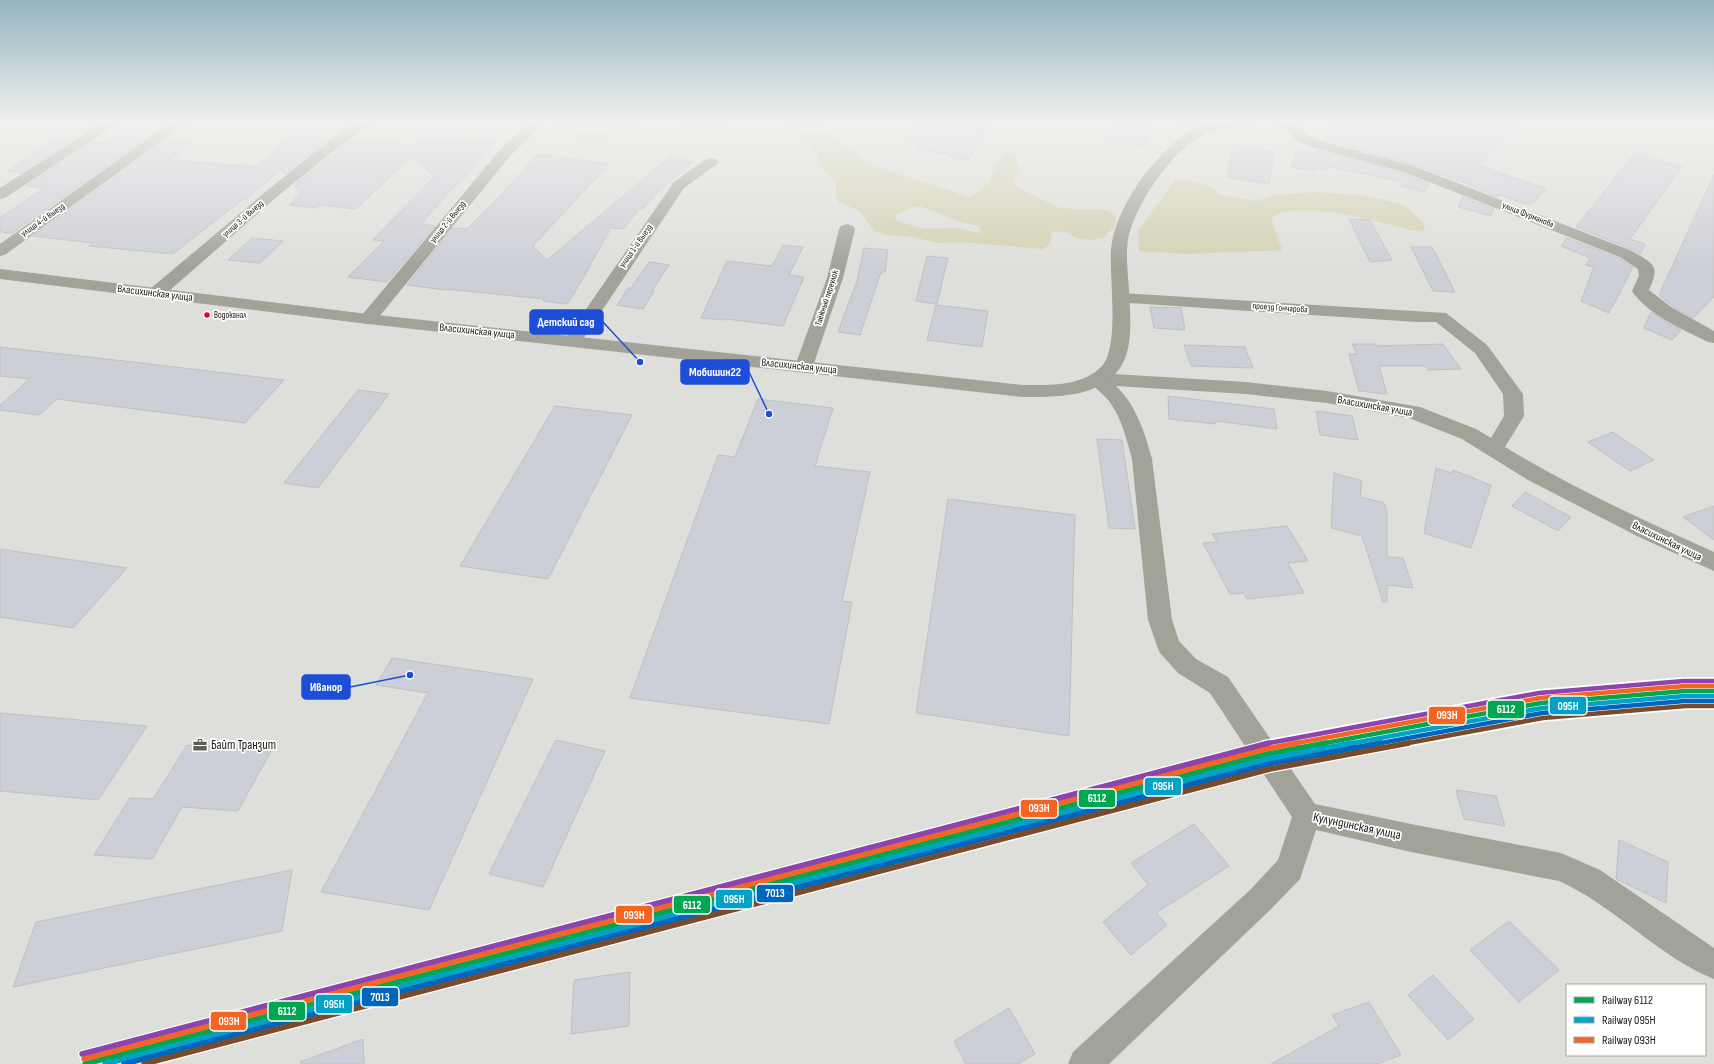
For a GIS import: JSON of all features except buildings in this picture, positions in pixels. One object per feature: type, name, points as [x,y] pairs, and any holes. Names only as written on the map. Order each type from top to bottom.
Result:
[{"type":"street","points":[[0,195],[39,170]]},
{"type":"street","name":"улица 4-й Выезд","points":[[0,251],[114,170]]},
{"type":"street","name":"улица 3-й Выезд","points":[[156,293],[302,170]]},
{"type":"street","name":"улица 2-й Выезд","points":[[368,319],[491,170]]},
{"type":"street","name":"улица 1-й Выезд","points":[[573,342],[620,270],[679,185],[700,170]]},
{"type":"street","name":"Власихинская улица","points":[[0,274],[368,319],[573,342],[804,366],[1022,391],[1052,391],[1073,389],[1096,379],[1111,368],[1117,356],[1120,337],[1121,298],[1119,248],[1122,229],[1131,208],[1142,190],[1158,170]]},
{"type":"street","name":"улица Фурманова","points":[[1411,170],[1626,254],[1646,266],[1646,276],[1640,291],[1646,297],[1679,319],[1714,338]]},
{"type":"street","name":"Таёжный переулок","points":[[804,366],[835,278],[847,229]]},
{"type":"street","name":"проезд Гончарова","points":[[1121,298],[1417,317],[1440,317],[1480,349],[1513,394],[1514,416],[1494,449]]},
{"type":"street","points":[[1096,379],[1119,400],[1136,436],[1142,459],[1160,620],[1169,646],[1187,666],[1219,685],[1307,815]]},
{"type":"street","name":"Власихинская улица","points":[[1096,379],[1246,388],[1327,397],[1413,412],[1469,434],[1542,478],[1646,531],[1714,562]]},
{"type":"street","name":"Кулундинская улица","points":[[1085,1064],[1260,900],[1290,869],[1307,815],[1411,838],[1561,867],[1590,880],[1696,955],[1714,964]]},
{"type":"shaded area","points":[[824,170],[886,170],[969,197],[978,192],[990,181],[994,170],[1020,170],[1014,182],[1019,188],[1056,207],[1082,210],[1106,210],[1116,214],[1114,227],[1103,238],[1090,240],[1076,238],[1066,232],[1052,231],[1050,244],[1043,249],[961,242],[939,243],[912,237],[886,235],[874,231],[860,212],[839,203],[836,196],[836,183]],"holes":[[[920,206],[960,222],[979,226],[981,231],[979,233],[957,228],[923,229],[895,220],[896,215],[911,208]]]},
{"type":"shaded area","points":[[1176,179],[1210,185],[1219,195],[1257,201],[1274,195],[1315,192],[1368,196],[1404,205],[1425,224],[1423,232],[1337,213],[1320,211],[1285,212],[1271,218],[1282,250],[1186,254],[1139,251],[1138,230]]},
{"type":"rail line","name":"093Н","points":[[84,1059],[1266,749],[1540,698],[1685,686],[1714,686]]},
{"type":"rail line","name":"6112","points":[[85,1064],[1267,754],[1541,703],[1685,691],[1714,691]]},
{"type":"rail line","name":"095Н","points":[[105,1064],[1268,759],[1542,708],[1685,696],[1714,696]]},
{"type":"transit line","points":[[82,1054],[1264,744],[1539,693],[1684,681],[1714,681]]},
{"type":"transit line","name":"7013","points":[[124,1064],[1269,764],[1542,713],[1685,701],[1714,701]]},
{"type":"transit line","points":[[144,1064],[1270,769],[1543,718],[1686,706],[1714,706]]},
{"type":"place","name":"Водоканал","points":[[207,315]]},
{"type":"place","name":"Детский сад","points":[[640,362]]},
{"type":"place","name":"Мобишин22","points":[[769,414]]},
{"type":"place","name":"Иванор","points":[[410,675]]},
{"type":"place","name":"Байт Транзит","points":[[200,745]]}]
